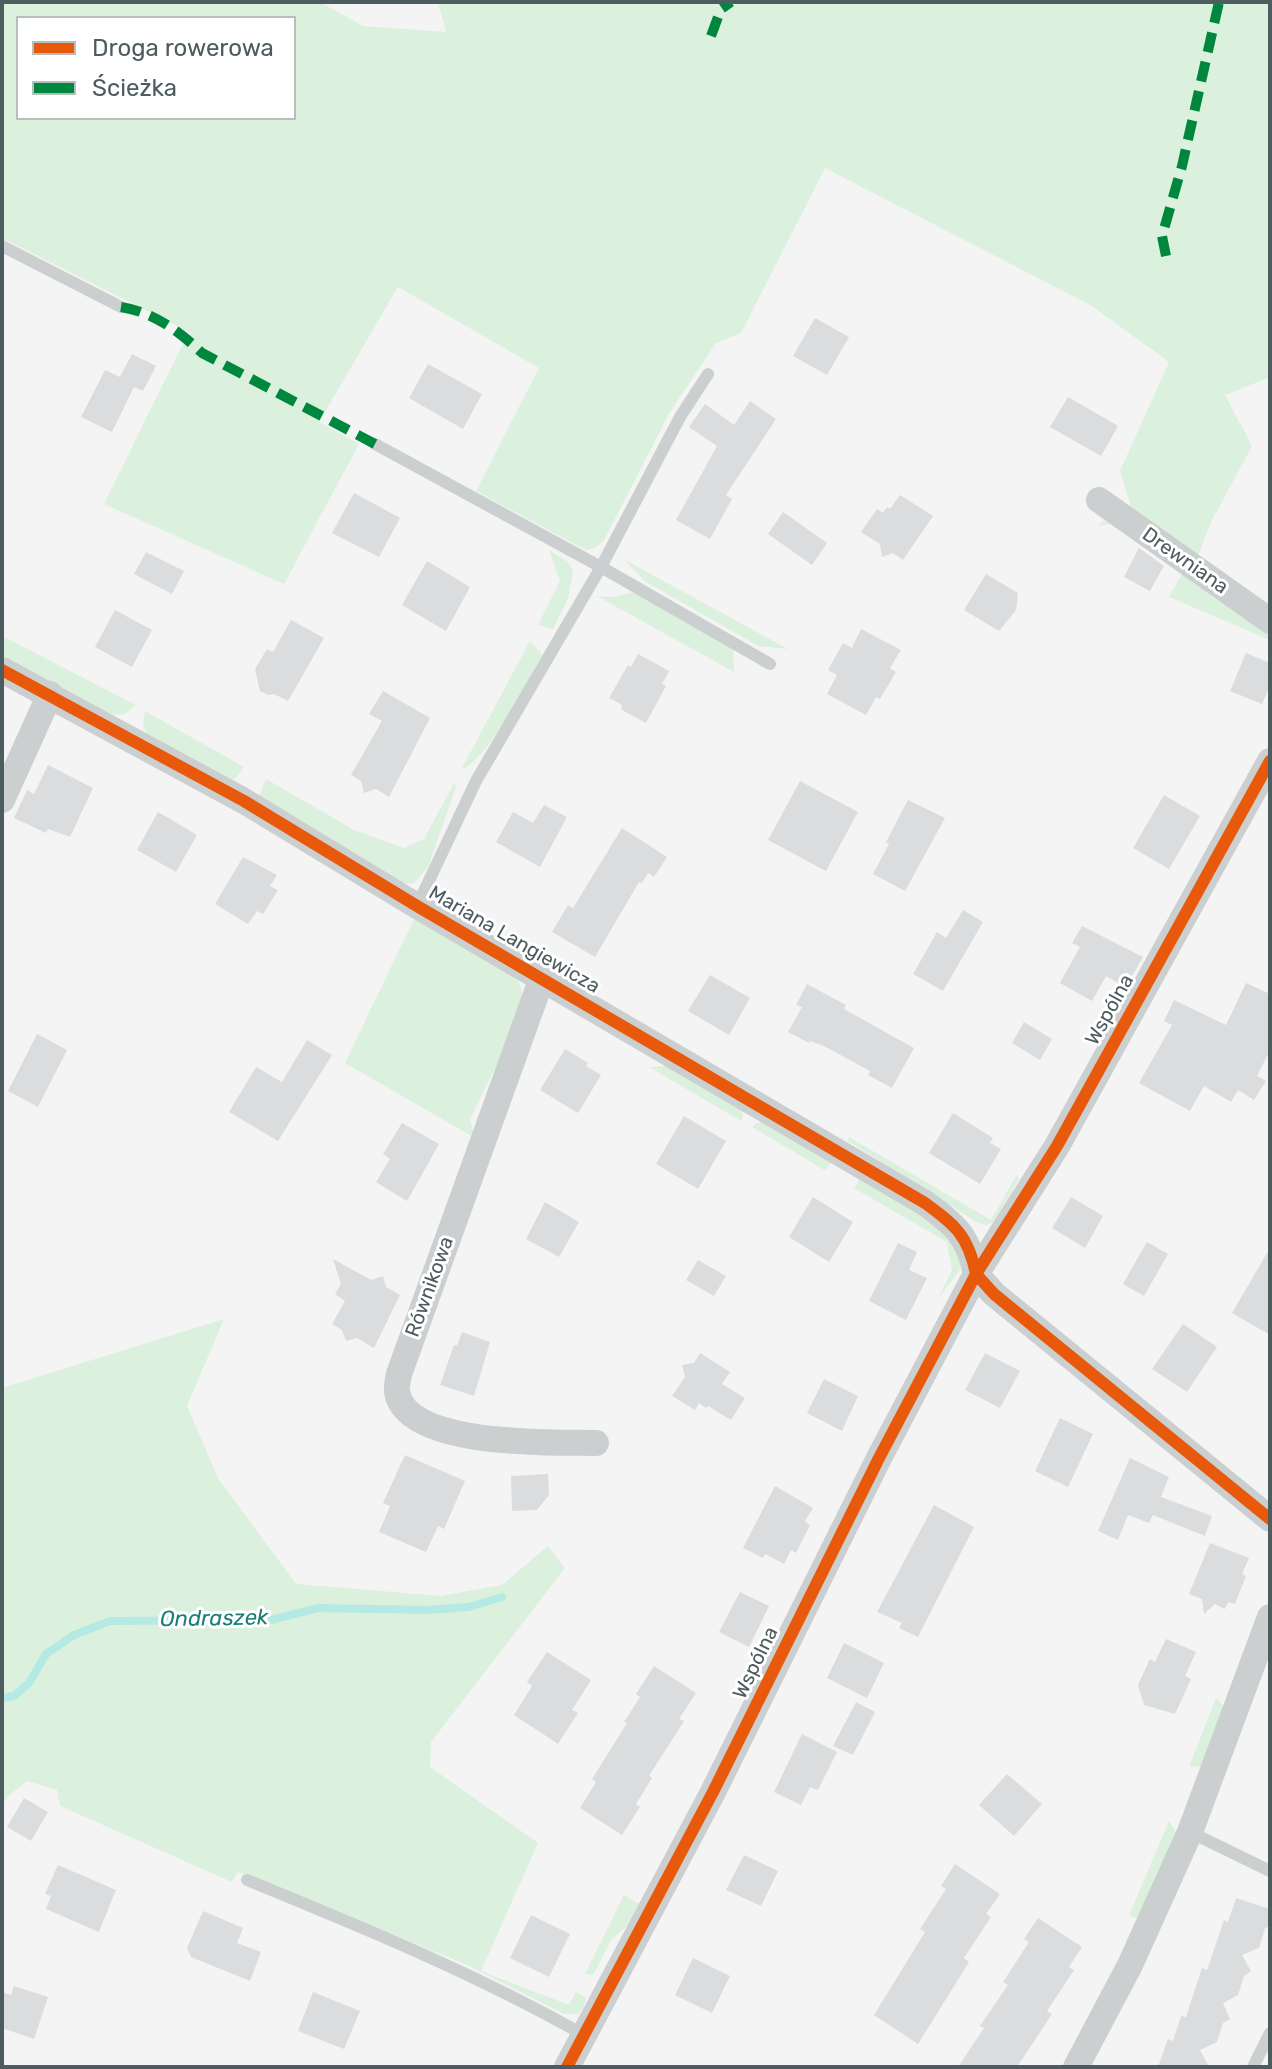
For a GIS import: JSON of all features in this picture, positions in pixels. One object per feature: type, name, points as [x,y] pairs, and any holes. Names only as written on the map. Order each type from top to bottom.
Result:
[{"type":"street","name":"Drewniana","points":[[1099,500],[1270,621]]},
{"type":"street","name":"Mariana Langiewicza","points":[[2,670],[244,801],[417,906],[925,1203],[950,1221],[965,1237],[972,1252],[976,1274]]},
{"type":"street","points":[[2,800],[50,694]]},
{"type":"street","name":"Wspólna","points":[[567,2067],[713,1792],[879,1458],[976,1274],[1057,1146],[1270,761]]},
{"type":"street","name":"Równikowa","points":[[542,978],[399,1374],[396,1391],[402,1405],[411,1413],[458,1435],[489,1440],[596,1443]]},
{"type":"street","points":[[976,1274],[994,1294],[1270,1519]]},
{"type":"street","points":[[1076,2067],[1130,1965],[1190,1832],[1270,1617]]},
{"type":"lane","points":[[2,246],[121,307]]},
{"type":"lane","points":[[417,906],[476,781],[601,567],[680,417],[708,374]]},
{"type":"lane","points":[[375,444],[601,567],[770,664]]},
{"type":"lane","points":[[1190,1832],[1270,1871]]},
{"type":"lane","points":[[247,1880],[451,1965],[519,1998],[584,2035]]},
{"type":"lane","points":[[1253,2067],[1270,2033]]},
{"type":"green space","points":[[2,2],[320,2],[363,26],[446,32],[438,2],[1270,2],[1270,377],[1225,395],[1252,446],[1211,522],[1196,561],[1134,516],[1120,471],[1169,362],[1092,306],[825,168],[741,333],[716,343],[670,412],[604,540],[595,548],[586,550],[476,491],[539,368],[398,287],[319,422],[359,444],[284,584],[104,504],[191,333],[2,238]]},
{"type":"green space","points":[[1112,520],[1270,629],[1270,640],[1169,597],[1183,572],[1110,524],[1099,526],[1102,521]]},
{"type":"green space","points":[[549,550],[568,562],[573,571],[568,599],[553,629],[538,625],[560,581]]},
{"type":"green space","points":[[625,561],[788,649],[758,646],[646,582]]},
{"type":"green space","points":[[635,592],[733,648],[734,672],[597,596],[613,597]]},
{"type":"green space","points":[[2,636],[136,705],[125,714],[112,715],[2,656]]},
{"type":"green space","points":[[530,641],[542,655],[499,730],[478,756],[462,768]]},
{"type":"green space","points":[[145,711],[244,767],[230,781],[147,734],[143,726]]},
{"type":"green space","points":[[266,779],[354,830],[404,848],[424,839],[454,783],[456,787],[428,867],[414,883],[403,884],[258,799]]},
{"type":"green space","points":[[415,917],[512,975],[519,982],[523,996],[507,1044],[470,1119],[475,1138],[345,1063]]},
{"type":"green space","points":[[665,1066],[739,1107],[743,1115],[741,1121],[649,1067]]},
{"type":"green space","points":[[765,1123],[831,1161],[826,1171],[752,1127]]},
{"type":"green space","points":[[849,1137],[991,1220],[1017,1174],[1019,1179],[994,1222],[986,1225],[978,1223],[848,1141]]},
{"type":"green space","points":[[861,1177],[943,1228],[955,1247],[961,1268],[937,1300],[952,1271],[947,1242],[854,1188]]},
{"type":"green space","points":[[224,1319],[187,1406],[218,1478],[296,1584],[440,1596],[502,1585],[548,1546],[565,1568],[431,1742],[430,1767],[538,1843],[481,1971],[569,2005],[576,1992],[586,1998],[578,2014],[564,2014],[465,1964],[238,1872],[232,1882],[60,1806],[57,1790],[27,1781],[7,1797],[2,1807],[2,1388]]},
{"type":"green space","points":[[1216,1698],[1224,1706],[1202,1766],[1189,1767]]},
{"type":"green space","points":[[1169,1821],[1177,1834],[1145,1916],[1135,1918],[1129,1915]]},
{"type":"green space","points":[[624,1895],[639,1904],[627,1926],[611,1940],[593,1975],[585,1974]]},
{"type":"building","points":[[815,318],[849,337],[827,375],[793,356]]},
{"type":"building","points":[[132,354],[156,366],[143,391],[134,387],[112,432],[81,417],[105,370],[120,377]]},
{"type":"building","points":[[428,364],[482,394],[463,429],[409,398]]},
{"type":"building","points":[[1068,397],[1118,426],[1101,456],[1050,427]]},
{"type":"building","points":[[750,401],[776,419],[726,495],[732,499],[710,539],[676,520],[717,446],[689,427],[705,404],[734,425]]},
{"type":"building","points":[[354,493],[400,518],[379,557],[332,533]]},
{"type":"building","points":[[900,495],[933,516],[903,560],[893,553],[882,557],[880,544],[861,532],[877,509],[883,513],[887,507],[890,509]]},
{"type":"building","points":[[783,512],[827,543],[812,565],[768,534]]},
{"type":"building","points":[[1139,548],[1164,566],[1150,591],[1124,577]]},
{"type":"building","points":[[146,552],[184,571],[172,594],[134,574]]},
{"type":"building","points":[[427,561],[470,587],[446,631],[402,605]]},
{"type":"building","points":[[986,574],[1018,593],[1016,610],[999,631],[964,610]]},
{"type":"building","points":[[115,610],[152,630],[132,667],[95,647]]},
{"type":"building","points":[[291,620],[324,638],[288,701],[260,691],[255,669],[267,649],[273,652]]},
{"type":"building","points":[[861,629],[901,650],[890,668],[896,672],[866,715],[827,694],[837,675],[828,670],[843,643],[852,648]]},
{"type":"building","points":[[1246,653],[1270,663],[1270,686],[1262,704],[1230,691]]},
{"type":"building","points":[[638,654],[669,671],[662,684],[666,686],[646,723],[622,710],[621,704],[609,698]]},
{"type":"building","points":[[383,691],[430,718],[389,797],[376,789],[364,793],[361,781],[351,775],[382,721],[369,714]]},
{"type":"building","points":[[48,765],[93,788],[70,837],[48,829],[46,833],[14,818],[27,790],[34,794]]},
{"type":"building","points":[[800,781],[858,812],[826,871],[768,840]]},
{"type":"building","points":[[1164,795],[1200,816],[1169,869],[1133,848]]},
{"type":"building","points":[[908,800],[945,818],[905,891],[873,874]]},
{"type":"building","points":[[544,805],[567,817],[540,867],[496,842],[513,812],[533,823]]},
{"type":"building","points":[[158,812],[197,835],[176,872],[137,850]]},
{"type":"building","points":[[622,828],[667,857],[654,877],[648,873],[642,883],[639,882],[595,957],[552,932],[568,905],[573,908]]},
{"type":"building","points":[[243,857],[277,875],[270,886],[278,890],[263,914],[257,911],[248,924],[215,904]]},
{"type":"building","points":[[963,910],[983,922],[943,991],[913,974],[937,932],[946,938]]},
{"type":"building","points":[[1082,926],[1143,957],[1132,976],[1127,973],[1120,984],[1106,976],[1092,1001],[1060,983],[1080,947],[1072,943]]},
{"type":"building","points":[[710,975],[750,998],[729,1035],[688,1011]]},
{"type":"building","points":[[1246,983],[1270,994],[1270,1050],[1257,1076],[1266,1081],[1254,1100],[1238,1090],[1231,1102],[1204,1086],[1190,1111],[1139,1083],[1172,1025],[1164,1021],[1174,1000],[1226,1025]]},
{"type":"building","points":[[807,984],[846,1005],[844,1009],[914,1048],[892,1088],[868,1075],[870,1071],[824,1046],[809,1043],[788,1032],[802,1007],[796,1005]]},
{"type":"building","points":[[1024,1022],[1052,1039],[1040,1060],[1012,1043]]},
{"type":"building","points":[[37,1034],[67,1050],[38,1107],[8,1091]]},
{"type":"building","points":[[307,1040],[332,1055],[278,1141],[229,1112],[256,1067],[282,1082]]},
{"type":"building","points":[[565,1049],[601,1075],[578,1113],[540,1090]]},
{"type":"building","points":[[953,1113],[993,1138],[990,1143],[1001,1149],[980,1184],[929,1153]]},
{"type":"building","points":[[684,1116],[726,1141],[698,1189],[656,1164]]},
{"type":"building","points":[[402,1123],[439,1144],[407,1201],[376,1182],[390,1159],[383,1154]]},
{"type":"building","points":[[813,1197],[853,1222],[829,1262],[789,1237]]},
{"type":"building","points":[[1071,1197],[1103,1216],[1085,1248],[1052,1228]]},
{"type":"building","points":[[545,1202],[579,1222],[559,1257],[526,1239]]},
{"type":"building","points":[[1147,1242],[1168,1254],[1144,1296],[1123,1284]]},
{"type":"building","points":[[898,1243],[917,1252],[909,1270],[927,1278],[906,1320],[869,1301]]},
{"type":"building","points":[[1270,1248],[1270,1335],[1232,1313]]},
{"type":"building","points":[[333,1259],[371,1280],[383,1276],[386,1287],[400,1295],[374,1348],[357,1338],[346,1341],[342,1330],[332,1324],[345,1301],[335,1294],[341,1284]]},
{"type":"building","points":[[698,1260],[726,1276],[714,1296],[686,1280]]},
{"type":"building","points":[[1183,1324],[1217,1347],[1187,1392],[1152,1369]]},
{"type":"building","points":[[462,1332],[490,1342],[474,1396],[440,1385],[454,1345],[457,1346]]},
{"type":"building","points":[[700,1353],[730,1372],[722,1384],[745,1398],[731,1420],[699,1403],[695,1410],[672,1396],[685,1377],[682,1365],[694,1363]]},
{"type":"building","points":[[985,1353],[1020,1371],[1000,1408],[965,1390]]},
{"type":"building","points":[[824,1379],[858,1396],[842,1431],[807,1413]]},
{"type":"building","points":[[1060,1418],[1093,1434],[1068,1487],[1035,1471]]},
{"type":"building","points":[[405,1455],[465,1481],[444,1529],[438,1526],[426,1552],[379,1532],[390,1506],[383,1503]]},
{"type":"building","points":[[1130,1458],[1169,1477],[1161,1497],[1212,1516],[1205,1536],[1153,1515],[1149,1523],[1128,1515],[1118,1540],[1098,1531]]},
{"type":"building","points":[[548,1474],[549,1495],[537,1510],[512,1511],[511,1476]]},
{"type":"building","points":[[775,1486],[813,1508],[805,1521],[810,1525],[796,1553],[791,1550],[784,1564],[765,1554],[763,1558],[743,1548]]},
{"type":"building","points":[[934,1505],[974,1527],[918,1637],[899,1628],[902,1623],[877,1612]]},
{"type":"building","points":[[1210,1543],[1249,1558],[1235,1604],[1228,1602],[1225,1609],[1215,1604],[1204,1614],[1202,1599],[1189,1594]]},
{"type":"building","points":[[740,1592],[769,1606],[749,1647],[719,1632]]},
{"type":"building","points":[[1166,1639],[1196,1652],[1185,1676],[1191,1679],[1175,1714],[1144,1705],[1138,1685],[1150,1659],[1155,1662]]},
{"type":"building","points":[[844,1643],[884,1663],[867,1698],[827,1678]]},
{"type":"building","points":[[547,1652],[591,1680],[572,1710],[578,1713],[558,1744],[514,1715],[532,1686],[527,1682]]},
{"type":"building","points":[[654,1666],[696,1693],[679,1719],[684,1721],[649,1776],[652,1778],[636,1804],[640,1807],[622,1835],[580,1808],[596,1782],[592,1779],[640,1697],[636,1694]]},
{"type":"building","points":[[856,1702],[875,1712],[853,1755],[833,1746]]},
{"type":"building","points":[[802,1734],[837,1752],[818,1790],[810,1787],[801,1805],[774,1792]]},
{"type":"building","points":[[1007,1774],[1042,1804],[1014,1836],[979,1805]]},
{"type":"building","points":[[24,1798],[48,1812],[31,1841],[7,1827]]},
{"type":"building","points":[[744,1855],[778,1871],[761,1906],[726,1890]]},
{"type":"building","points":[[955,1864],[1000,1894],[986,1914],[991,1917],[964,1958],[969,1962],[918,2044],[874,2015],[925,1932],[920,1929],[946,1889],[941,1886]]},
{"type":"building","points":[[58,1865],[116,1890],[99,1932],[46,1909],[51,1896],[45,1894]]},
{"type":"building","points":[[1236,1898],[1270,1909],[1270,1926],[1265,1928],[1259,1948],[1242,1955],[1251,1971],[1244,1976],[1238,1995],[1223,2003],[1230,2019],[1223,2023],[1217,2042],[1200,2050],[1209,2067],[1158,2067],[1168,2039],[1173,2041],[1181,2016],[1186,2017],[1202,1968],[1207,1970],[1224,1920],[1228,1922]]},
{"type":"building","points":[[203,1911],[243,1928],[237,1943],[261,1952],[250,1981],[191,1957],[187,1948]]},
{"type":"building","points":[[531,1915],[570,1934],[549,1977],[510,1958]]},
{"type":"building","points":[[1038,1918],[1082,1947],[1069,1967],[1074,1970],[1047,2011],[1052,2014],[1017,2067],[958,2067],[984,2028],[980,2026],[1008,1985],[1003,1982],[1029,1942],[1024,1939]]},
{"type":"building","points":[[693,1958],[730,1976],[712,2013],[675,1995]]},
{"type":"building","points":[[14,1986],[48,1997],[34,2039],[2,2028],[2,1992],[11,1995]]},
{"type":"building","points":[[313,1992],[360,2011],[344,2049],[298,2031]]},
{"type":"waterway","name":"Ondraszek","points":[[2,1698],[14,1696],[29,1683],[46,1654],[74,1635],[110,1621],[271,1620],[318,1608],[428,1610],[469,1607],[502,1597]]},
{"type":"marked path","points":[[711,36],[721,9],[731,2]]},
{"type":"marked path","points":[[1166,256],[1162,236],[1182,166],[1219,2]]},
{"type":"marked path","points":[[121,307],[155,318],[202,353],[375,444]]},
{"type":"cycle path","points":[[2,670],[244,801],[417,906],[925,1203],[959,1232],[969,1250],[976,1274]]},
{"type":"cycle path","points":[[567,2067],[713,1792],[879,1458],[976,1274],[1057,1146],[1270,761]]},
{"type":"cycle path","points":[[976,1274],[994,1294],[1270,1519]]}]
